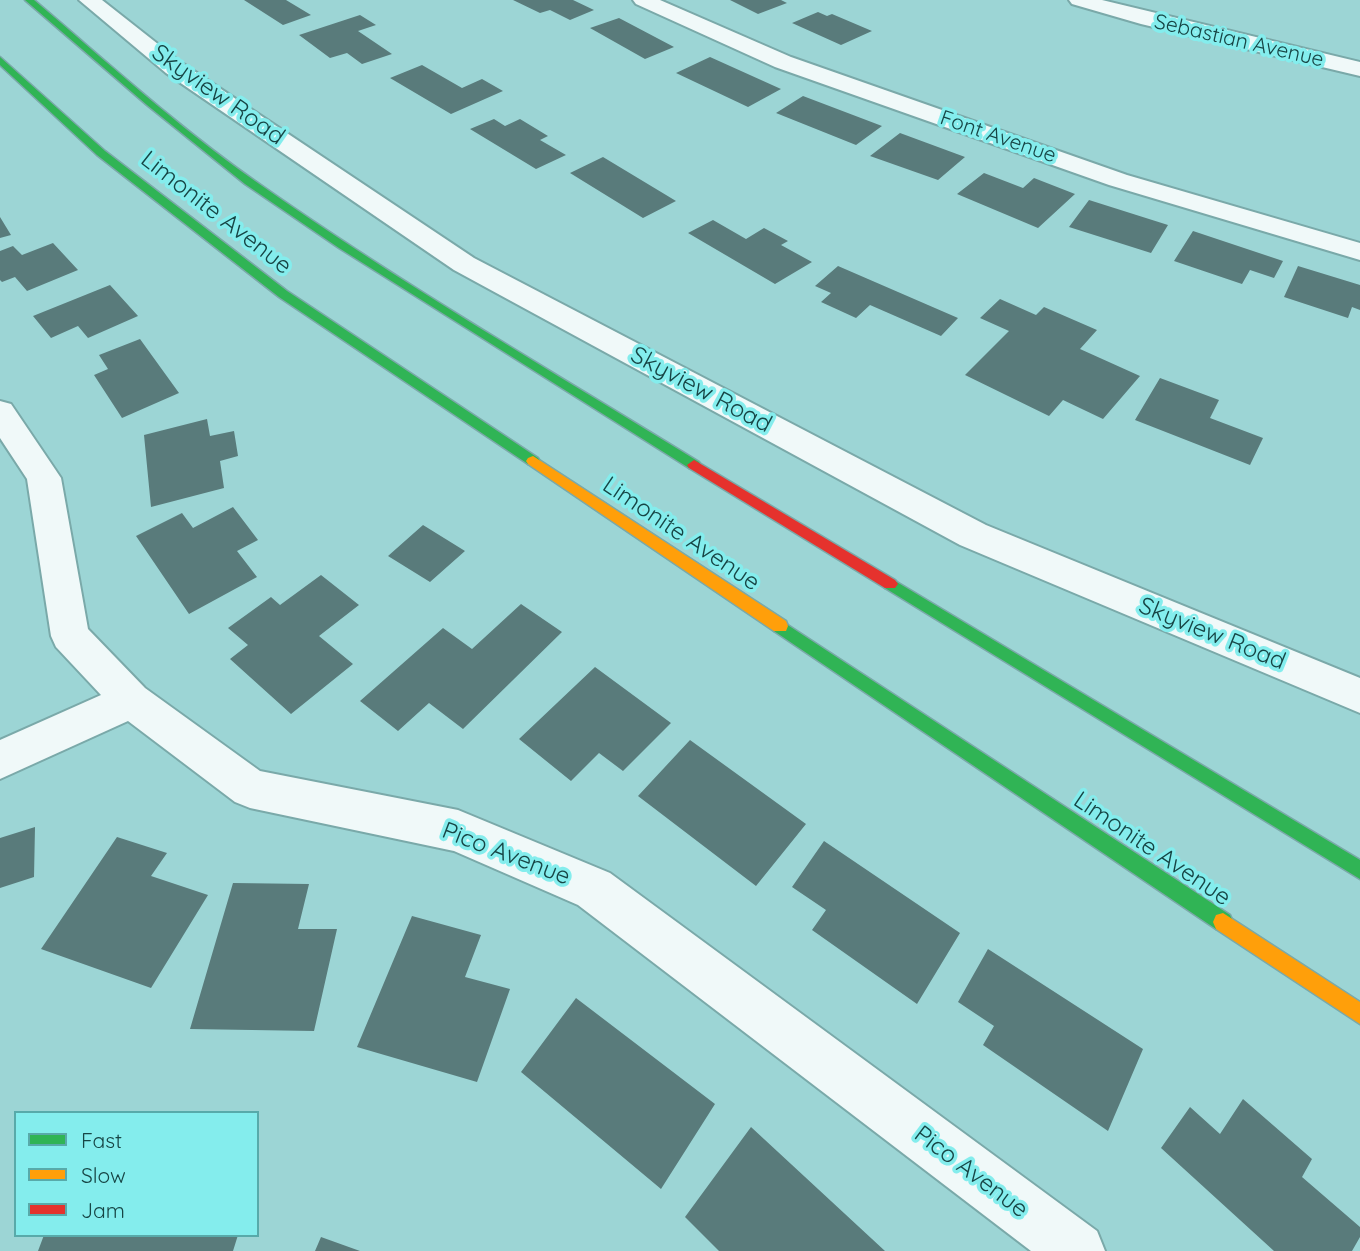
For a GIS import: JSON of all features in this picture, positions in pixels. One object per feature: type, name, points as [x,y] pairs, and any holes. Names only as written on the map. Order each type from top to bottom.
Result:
[{"type":"main road","name":"Limonite Avenue","points":[[29,0],[149,103],[249,182],[343,246],[663,446],[1360,870]]},
{"type":"main road","name":"Limonite Avenue","points":[[0,60],[101,152],[294,301],[1360,1014]]},
{"type":"street","name":"Skyview Road","points":[[89,0],[174,68],[464,264],[973,536],[1360,696]]},
{"type":"street","name":"Font Avenue","points":[[643,0],[783,62],[1118,180],[1360,252]]},
{"type":"street","name":"Sebastian Avenue","points":[[1079,0],[1141,18],[1360,69]]},
{"type":"street","name":"Pico Avenue","points":[[0,412],[44,478],[70,636],[131,699],[250,788],[458,831],[594,889],[1077,1251]]},
{"type":"street","points":[[0,760],[131,699]]},
{"type":"building","points":[[244,0],[286,0],[311,15],[283,25]]},
{"type":"building","points":[[513,0],[573,0],[594,10],[570,20],[550,10],[540,13]]},
{"type":"building","points":[[730,0],[781,0],[787,3],[758,14]]},
{"type":"building","points":[[818,12],[827,16],[832,14],[872,31],[841,45],[792,23]]},
{"type":"building","points":[[360,15],[376,25],[358,31],[392,54],[362,64],[347,53],[330,58],[299,35]]},
{"type":"building","points":[[619,18],[674,47],[645,59],[590,28]]},
{"type":"building","points":[[710,57],[781,89],[748,107],[676,73]]},
{"type":"building","points":[[422,65],[462,88],[482,79],[503,91],[451,114],[390,78]]},
{"type":"building","points":[[803,96],[882,126],[856,145],[776,113]]},
{"type":"building","points":[[494,119],[505,126],[520,119],[548,136],[540,140],[566,155],[536,169],[470,129]]},
{"type":"building","points":[[900,133],[965,157],[938,180],[870,156]]},
{"type":"building","points":[[603,157],[676,201],[643,218],[570,173]]},
{"type":"building","points":[[984,173],[1023,188],[1034,178],[1075,194],[1038,228],[957,194]]},
{"type":"building","points":[[1089,200],[1168,225],[1151,253],[1069,227]]},
{"type":"building","points":[[0,217],[11,235],[0,238]]},
{"type":"building","points":[[713,220],[746,239],[764,228],[788,241],[781,245],[812,262],[775,284],[688,233]]},
{"type":"building","points":[[1193,231],[1283,261],[1274,278],[1250,270],[1242,284],[1174,261]]},
{"type":"building","points":[[53,243],[78,270],[27,291],[15,277],[2,282],[0,280],[0,251],[13,246],[22,255]]},
{"type":"building","points":[[838,266],[958,318],[941,336],[870,305],[856,318],[821,302],[831,293],[815,286]]},
{"type":"building","points":[[1298,266],[1360,285],[1360,310],[1352,307],[1348,318],[1284,297]]},
{"type":"building","points":[[110,285],[138,316],[88,338],[78,326],[51,338],[33,316]]},
{"type":"building","points":[[1000,299],[1036,315],[1044,307],[1097,330],[1080,349],[1140,376],[1103,419],[1063,400],[1049,416],[965,375],[1009,331],[980,318]]},
{"type":"building","points":[[140,339],[179,393],[122,418],[94,375],[108,369],[99,355]]},
{"type":"building","points":[[1160,378],[1219,400],[1210,418],[1263,438],[1250,465],[1135,420]]},
{"type":"building","points":[[207,419],[210,436],[234,431],[238,456],[220,461],[224,488],[151,507],[144,435]]},
{"type":"building","points":[[233,507],[258,540],[237,551],[257,577],[189,614],[136,536],[182,513],[193,528]]},
{"type":"building","points":[[423,525],[465,551],[430,582],[388,556]]},
{"type":"building","points":[[321,575],[359,605],[319,636],[353,664],[291,714],[230,659],[248,645],[228,628],[271,597],[280,605]]},
{"type":"building","points":[[521,604],[562,632],[463,729],[429,703],[398,731],[360,701],[443,628],[472,649]]},
{"type":"building","points":[[595,667],[671,723],[623,771],[599,753],[571,781],[519,739]]},
{"type":"building","points":[[690,740],[806,824],[756,886],[638,796]]},
{"type":"building","points":[[35,827],[34,877],[0,888],[0,838]]},
{"type":"building","points":[[117,837],[167,853],[151,876],[208,895],[151,988],[41,949]]},
{"type":"building","points":[[824,841],[960,933],[917,1004],[812,930],[826,910],[792,887]]},
{"type":"building","points":[[233,883],[309,884],[298,929],[337,929],[314,1031],[190,1029]]},
{"type":"building","points":[[412,916],[481,935],[465,977],[510,989],[477,1082],[357,1047]]},
{"type":"building","points":[[988,949],[1143,1049],[1108,1131],[983,1045],[994,1026],[958,1002]]},
{"type":"building","points":[[576,998],[715,1104],[661,1189],[521,1072]]},
{"type":"building","points":[[1243,1099],[1312,1159],[1302,1177],[1360,1227],[1360,1237],[1352,1251],[1274,1251],[1161,1148],[1190,1107],[1220,1134]]},
{"type":"building","points":[[751,1127],[885,1251],[719,1251],[685,1217]]},
{"type":"building","points":[[43,1237],[237,1237],[233,1251],[38,1251]]},
{"type":"building","points":[[321,1237],[360,1251],[315,1251]]},
{"type":"traffic: fast","points":[[29,0],[150,103],[249,182],[343,246],[694,465]]},
{"type":"traffic: fast","points":[[0,60],[101,153],[283,294],[533,461]]},
{"type":"traffic: fast","points":[[890,584],[1360,870]]},
{"type":"traffic: fast","points":[[780,626],[1223,922]]},
{"type":"traffic: slow","points":[[533,461],[780,626]]},
{"type":"traffic: slow","points":[[1223,922],[1360,1014]]},
{"type":"traffic: jam","points":[[694,465],[890,584]]}]
